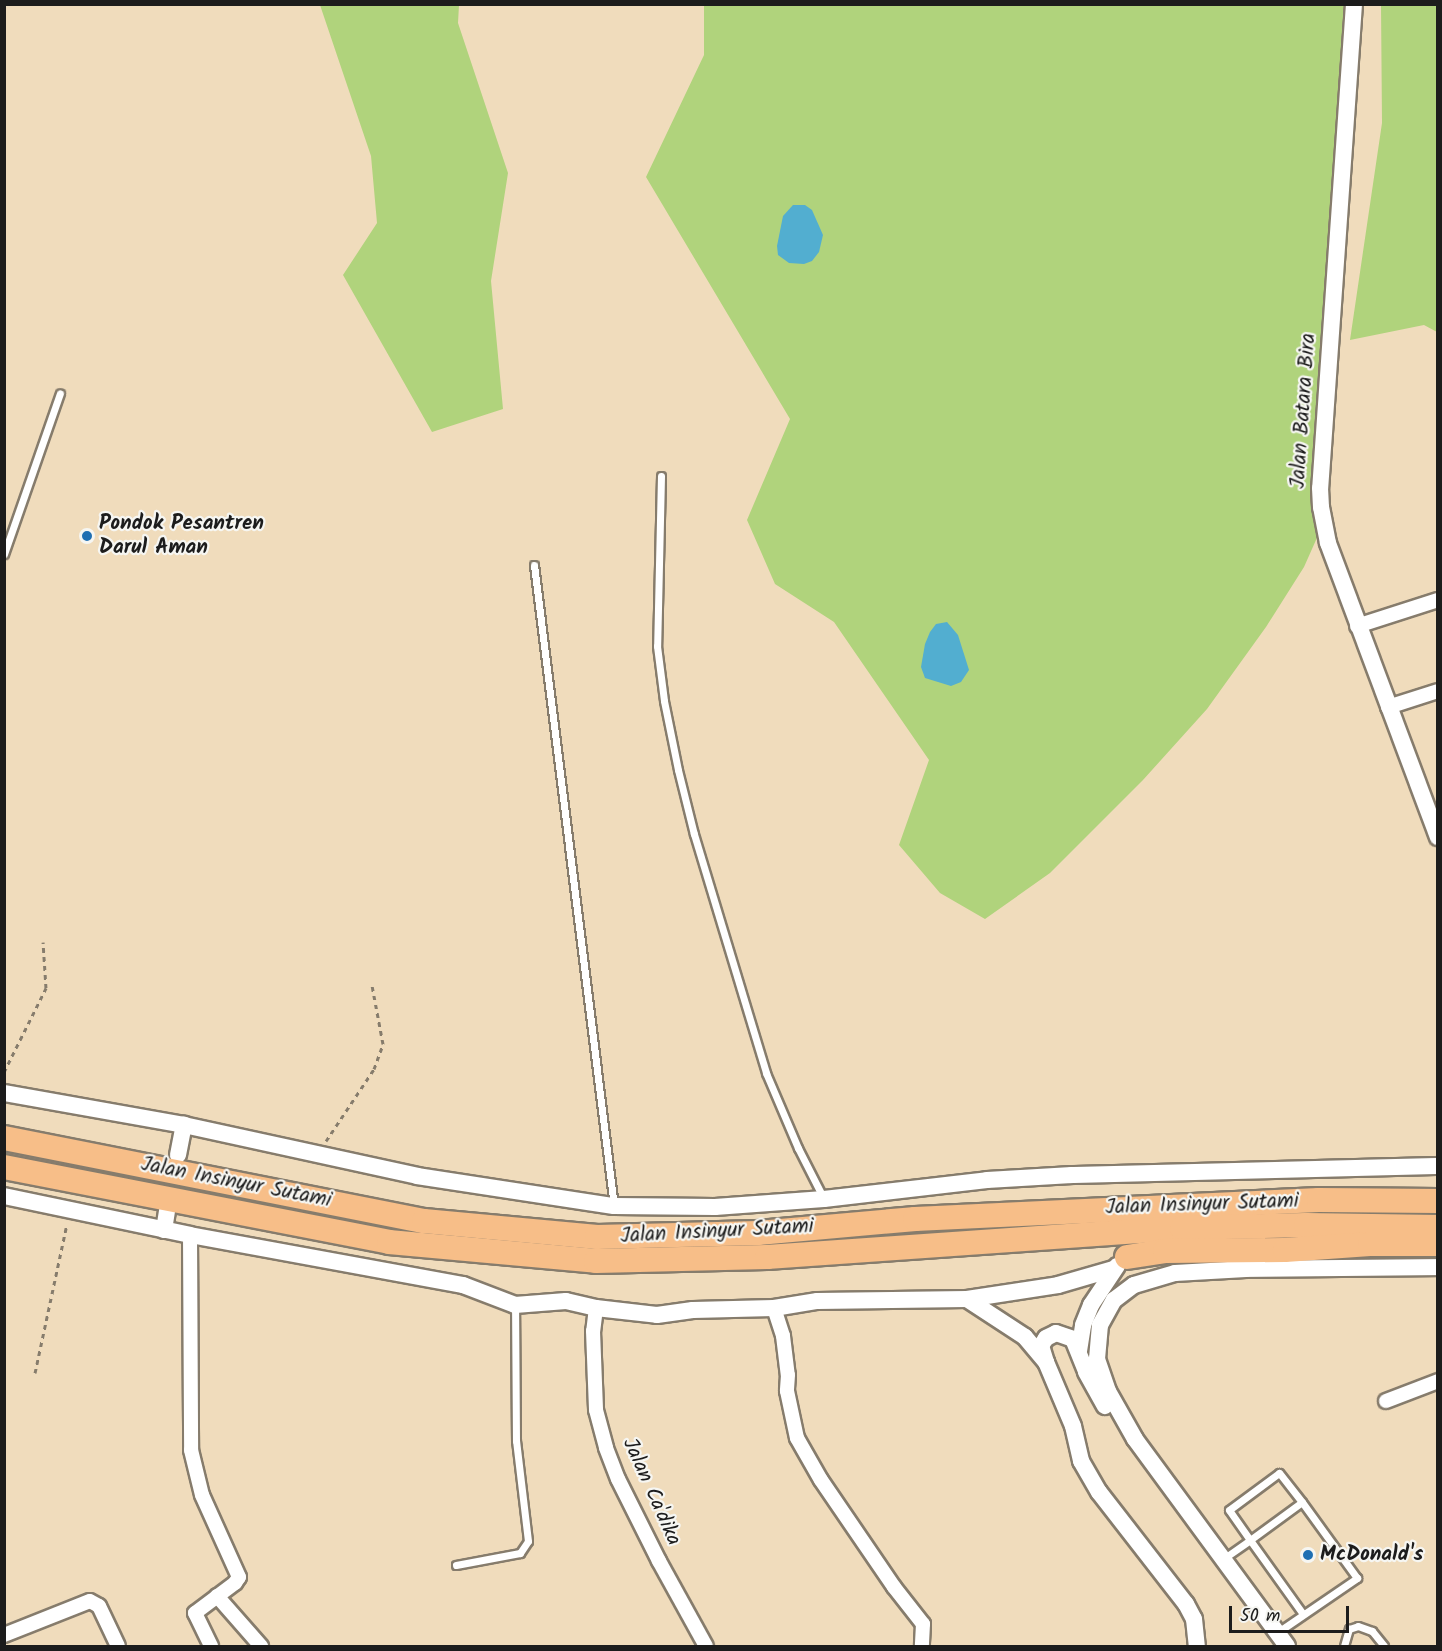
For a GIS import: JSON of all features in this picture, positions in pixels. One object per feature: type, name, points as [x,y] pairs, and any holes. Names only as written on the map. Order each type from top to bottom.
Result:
[{"type":"highway","name":"Jalan Insinyur Sutami","points":[[4,1138],[424,1221],[597,1237],[758,1233],[927,1219],[1271,1202],[1437,1201]]},
{"type":"highway","name":"Jalan Insinyur Sutami","points":[[4,1167],[389,1242],[596,1261],[767,1257],[1182,1228],[1306,1225],[1437,1227]]},
{"type":"highway","points":[[1120,1263],[1165,1251],[1285,1250],[1370,1244],[1437,1244]]},
{"type":"street","name":"Jalan Batara Bira","points":[[1354,4],[1320,488],[1328,543],[1437,837]]},
{"type":"street","points":[[1358,626],[1437,600]]},
{"type":"street","points":[[1388,707],[1437,691]]},
{"type":"street","points":[[4,1093],[184,1125],[317,1156],[417,1176],[614,1206],[715,1207],[824,1199],[987,1180],[1072,1175],[1437,1166]]},
{"type":"street","points":[[178,1155],[184,1125]]},
{"type":"street","points":[[4,1196],[164,1230],[463,1285],[514,1305],[566,1300],[596,1308],[657,1315],[693,1310],[774,1308],[817,1301],[967,1299],[1058,1285],[1120,1263]]},
{"type":"street","points":[[164,1230],[167,1210]]},
{"type":"street","points":[[190,1235],[190,1449],[202,1496],[239,1577],[235,1583],[195,1614],[211,1647]]},
{"type":"street","points":[[1079,1351],[1083,1325],[1091,1305],[1120,1263]]},
{"type":"street","points":[[1287,1647],[1136,1440],[1108,1391],[1097,1359],[1100,1325],[1114,1300],[1134,1285],[1175,1274],[1246,1269],[1437,1267]]},
{"type":"street","points":[[967,1299],[1025,1337],[1046,1362]]},
{"type":"street","name":"Jalan Ca'dika","points":[[596,1308],[593,1331],[596,1410],[606,1448],[618,1479],[658,1561],[706,1647]]},
{"type":"street","points":[[774,1308],[783,1336],[788,1375],[787,1391],[797,1438],[833,1497],[894,1587],[923,1624],[922,1647]]},
{"type":"street","points":[[1136,1440],[1113,1420],[1086,1372],[1072,1338],[1056,1333],[1046,1338],[1041,1346],[1073,1426],[1081,1461],[1099,1492],[1186,1604],[1194,1619],[1197,1647]]},
{"type":"street","points":[[1386,1401],[1437,1381]]},
{"type":"street","points":[[217,1596],[261,1647]]},
{"type":"street","points":[[4,1635],[90,1601],[99,1606],[118,1647]]},
{"type":"lane","points":[[4,554],[60,393]]},
{"type":"lane","points":[[661,476],[657,646],[659,675],[678,770],[694,834],[766,1073],[798,1148],[824,1199]]},
{"type":"lane","points":[[534,565],[614,1206]]},
{"type":"lane","points":[[456,1565],[520,1552],[528,1541],[516,1441],[514,1305]]},
{"type":"lane","points":[[1277,1632],[1304,1614],[1357,1578],[1279,1473],[1229,1510],[1304,1614]]},
{"type":"lane","points":[[1223,1559],[1302,1502]]},
{"type":"lane","points":[[1344,1647],[1349,1629],[1358,1626],[1372,1631],[1384,1647]]},
{"type":"path","points":[[4,1072],[46,988],[43,942]]},
{"type":"path","points":[[317,1156],[377,1064],[383,1036],[372,985]]},
{"type":"path","points":[[35,1373],[70,1210]]},
{"type":"green space","points":[[320,5],[459,5],[458,23],[508,173],[491,281],[503,409],[432,432],[343,275],[377,223],[371,156]]},
{"type":"green space","points":[[704,5],[1353,5],[1328,513],[1304,567],[1266,627],[1207,709],[1143,780],[1050,873],[985,919],[940,893],[899,845],[929,760],[834,622],[775,584],[747,520],[790,419],[646,177],[704,55]]},
{"type":"green space","points":[[1381,5],[1437,5],[1437,332],[1424,325],[1350,340],[1382,123]]},
{"type":"water","points":[[793,205],[805,205],[812,210],[823,235],[819,252],[812,261],[804,264],[789,263],[778,255],[777,246],[783,216]]},
{"type":"water","points":[[947,622],[958,635],[969,670],[961,682],[951,686],[925,678],[921,667],[925,644],[930,632],[936,624]]},
{"type":"place","name":"Pondok Pesantren Darul Aman","points":[[87,536]]},
{"type":"place","name":"McDonald's","points":[[1308,1555]]}]
